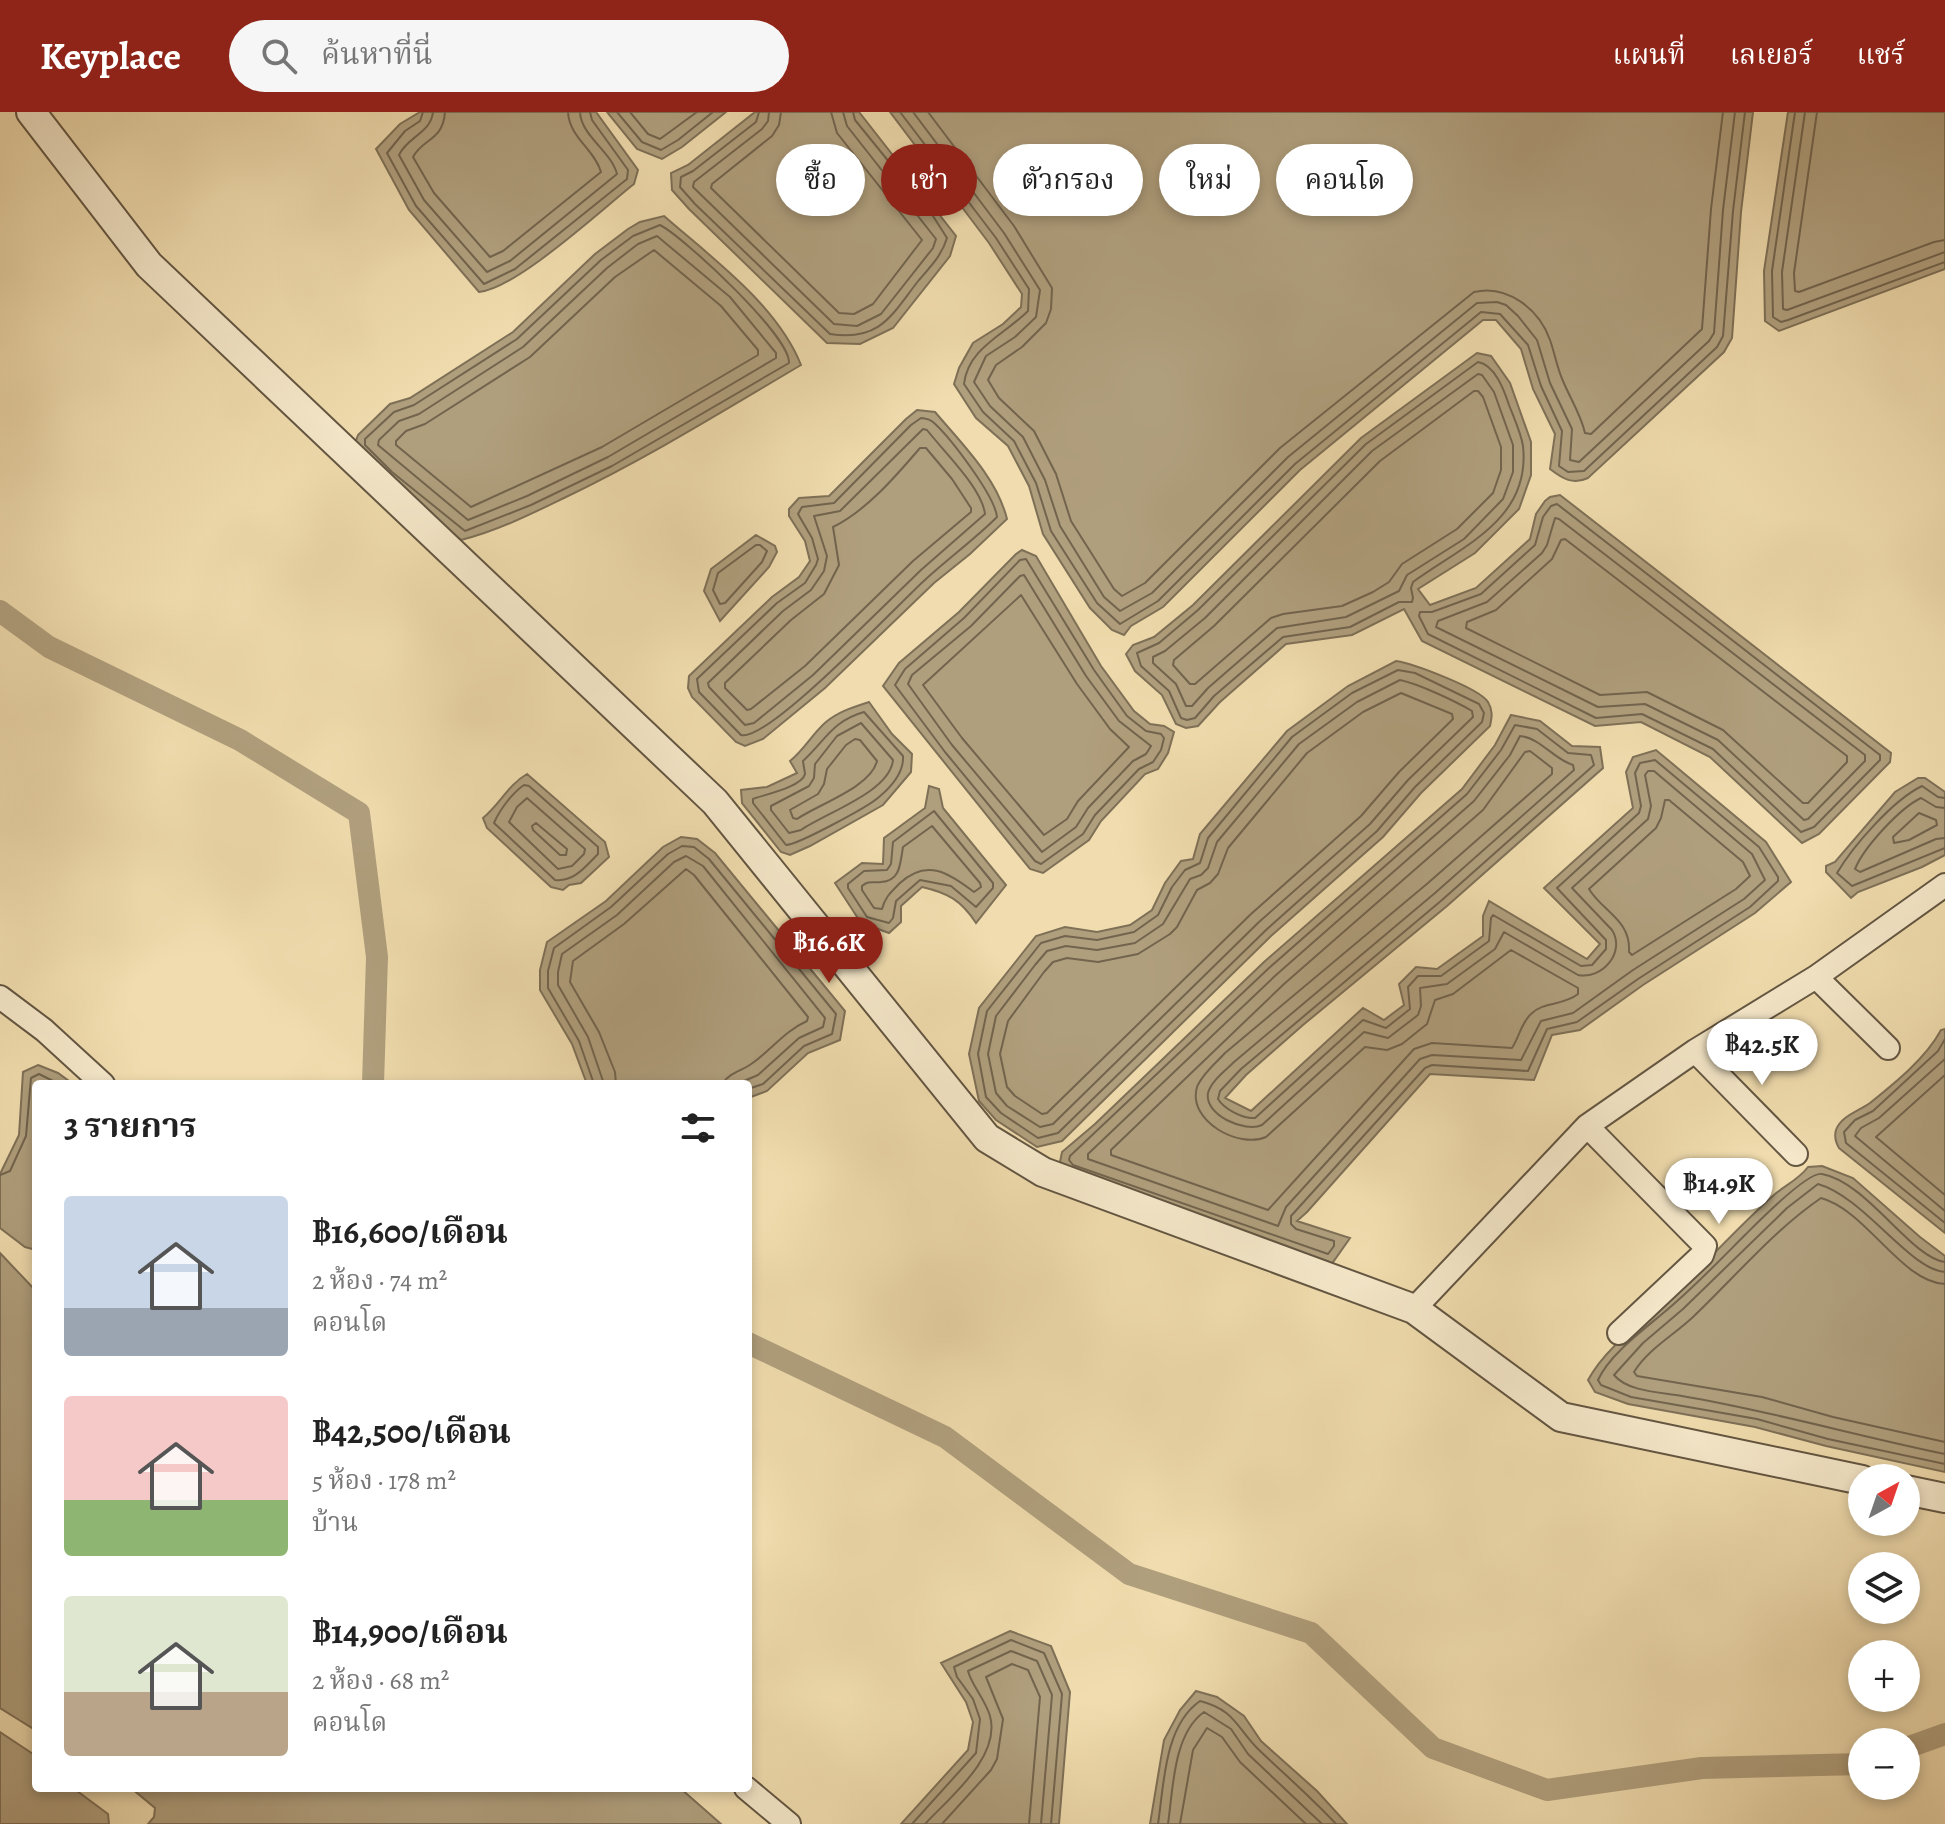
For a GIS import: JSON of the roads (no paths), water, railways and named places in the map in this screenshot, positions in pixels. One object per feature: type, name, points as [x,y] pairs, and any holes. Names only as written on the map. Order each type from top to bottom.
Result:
[{"type":"street","points":[[31,112],[149,265],[715,802],[987,1138],[1043,1172],[1414,1309],[1561,1417],[1848,1477]]},
{"type":"street","points":[[1414,1309],[1587,1126],[1695,1051],[1816,977],[1945,885]]},
{"type":"street","points":[[1816,977],[1888,1048]]},
{"type":"street","points":[[0,997],[44,1030],[99,1080]]},
{"type":"street","points":[[1695,1051],[1796,1154]]},
{"type":"street","points":[[1587,1126],[1705,1246],[1702,1255],[1619,1333]]},
{"type":"street","points":[[1920,1493],[1945,1498]]},
{"type":"street","points":[[751,1792],[789,1824]]},
{"type":"water","points":[[420,112],[596,112],[638,170],[634,184],[536,263],[495,288],[479,292],[409,210],[376,149],[400,124]]},
{"type":"water","points":[[607,112],[726,112],[662,159],[637,149]]},
{"type":"water","points":[[755,112],[859,112],[884,144],[881,144],[881,216],[940,216],[956,236],[950,256],[893,328],[860,344],[827,343],[672,190],[671,173],[688,165]]},
{"type":"water","points":[[890,112],[1753,112],[1741,212],[1732,338],[1724,352],[1588,478],[1573,481],[1550,469],[1555,434],[1533,389],[1521,349],[1496,320],[1483,320],[1300,470],[1163,607],[1131,626],[1124,635],[1112,630],[1090,608],[1043,534],[1029,486],[1008,446],[976,418],[954,384],[973,343],[1003,324],[1021,307],[1022,294],[969,216],[977,216],[977,144],[914,144]]},
{"type":"water","points":[[1788,112],[1945,112],[1945,269],[1779,331],[1765,321],[1764,271]]},
{"type":"water","points":[[664,216],[760,303],[790,343],[801,365],[595,483],[514,522],[461,540],[386,478],[354,446],[358,435],[390,404],[410,398],[513,332],[595,254],[640,222]]},
{"type":"water","points":[[1477,353],[1491,356],[1510,383],[1531,442],[1531,475],[1519,509],[1475,553],[1418,589],[1430,605],[1476,588],[1530,539],[1536,514],[1550,497],[1560,495],[1891,753],[1890,762],[1819,834],[1802,843],[1710,757],[1641,722],[1595,726],[1422,641],[1404,609],[1352,635],[1286,644],[1220,702],[1198,726],[1186,728],[1176,724],[1162,695],[1135,671],[1126,654],[1133,645],[1154,637],[1193,605],[1361,438]]},
{"type":"water","points":[[917,410],[935,412],[967,449],[995,489],[1007,519],[934,583],[825,688],[763,739],[745,746],[736,742],[692,697],[688,688],[689,676],[772,597],[799,577],[810,561],[805,541],[789,516],[789,509],[799,498],[829,496]]},
{"type":"water","points":[[756,535],[775,546],[777,552],[769,567],[720,621],[704,591],[711,569]]},
{"type":"water","points":[[1022,550],[1036,556],[1101,666],[1134,711],[1150,724],[1164,726],[1174,732],[1168,753],[1158,769],[1145,774],[1101,821],[1089,840],[1043,873],[1030,869],[883,686],[899,663],[959,612]]},
{"type":"water","points":[[1396,661],[1445,677],[1482,696],[1491,708],[1490,726],[1421,793],[1383,837],[1271,936],[1062,1141],[1037,1147],[996,1120],[979,1101],[969,1054],[979,1008],[1036,936],[1065,927],[1097,932],[1130,925],[1152,910],[1165,883],[1181,861],[1193,859],[1200,834],[1287,731],[1348,686]]},
{"type":"water","points":[[869,702],[892,734],[912,754],[911,772],[883,805],[810,846],[790,855],[781,852],[742,803],[741,790],[767,787],[797,773],[790,761],[821,726],[841,712]]},
{"type":"water","points":[[1511,715],[1540,721],[1572,746],[1600,747],[1603,768],[1447,906],[1303,1025],[1246,1075],[1225,1098],[1251,1111],[1363,1008],[1384,1020],[1404,1005],[1399,984],[1416,967],[1437,969],[1483,936],[1483,916],[1489,901],[1587,959],[1600,944],[1544,888],[1633,808],[1626,772],[1633,757],[1656,750],[1766,842],[1791,882],[1755,913],[1580,1030],[1552,1035],[1534,1080],[1430,1074],[1297,1221],[1350,1238],[1331,1265],[1068,1172],[1060,1162],[1062,1152],[1264,962],[1462,789],[1495,745]]},
{"type":"water","points":[[527,774],[605,842],[609,857],[581,883],[569,885],[563,890],[551,887],[487,828],[483,818]]},
{"type":"water","points":[[1918,778],[1925,778],[1945,792],[1945,855],[1858,892],[1851,898],[1826,872],[1826,866],[1835,862],[1895,792]]},
{"type":"water","points":[[929,786],[939,789],[943,808],[1006,885],[976,923],[953,899],[922,887],[901,906],[901,922],[889,933],[861,923],[835,883],[862,863],[883,864],[884,838],[925,808]]},
{"type":"water","points":[[681,837],[697,839],[715,853],[845,1011],[840,1040],[808,1053],[767,1091],[752,1097],[752,1080],[586,1080],[572,1044],[540,990],[540,970],[547,942],[606,901],[663,847]]},
{"type":"water","points":[[1945,1029],[1945,1233],[1839,1148],[1835,1135],[1842,1121],[1870,1103],[1899,1078]]},
{"type":"water","points":[[38,1065],[68,1080],[32,1080],[32,1249],[0,1228],[0,1174],[19,1135],[23,1072]]},
{"type":"water","points":[[1822,1166],[1853,1178],[1945,1256],[1945,1472],[1755,1427],[1628,1404],[1595,1392],[1588,1380],[1616,1344],[1674,1293],[1775,1194],[1808,1167]]},
{"type":"water","points":[[0,1253],[32,1287],[32,1728],[0,1708]]},
{"type":"water","points":[[1010,1631],[1051,1646],[1070,1692],[1059,1824],[901,1824],[968,1750],[973,1722],[966,1702],[941,1663]]},
{"type":"water","points":[[1196,1691],[1217,1697],[1244,1716],[1261,1741],[1317,1791],[1347,1824],[1150,1824],[1164,1740],[1180,1710]]},
{"type":"water","points":[[0,1732],[32,1753],[32,1792],[78,1792],[108,1814],[109,1824],[0,1824]]},
{"type":"water","points":[[136,1792],[685,1792],[721,1824],[148,1824],[154,1817],[155,1808]]},
{"type":"waterway","points":[[0,611],[49,647],[240,740],[359,813],[377,957],[373,1080]]},
{"type":"waterway","points":[[752,1345],[945,1437],[1129,1574],[1311,1633],[1433,1748],[1547,1790],[1702,1768],[1848,1764]]},
{"type":"waterway","points":[[1920,1743],[1945,1734]]}]
